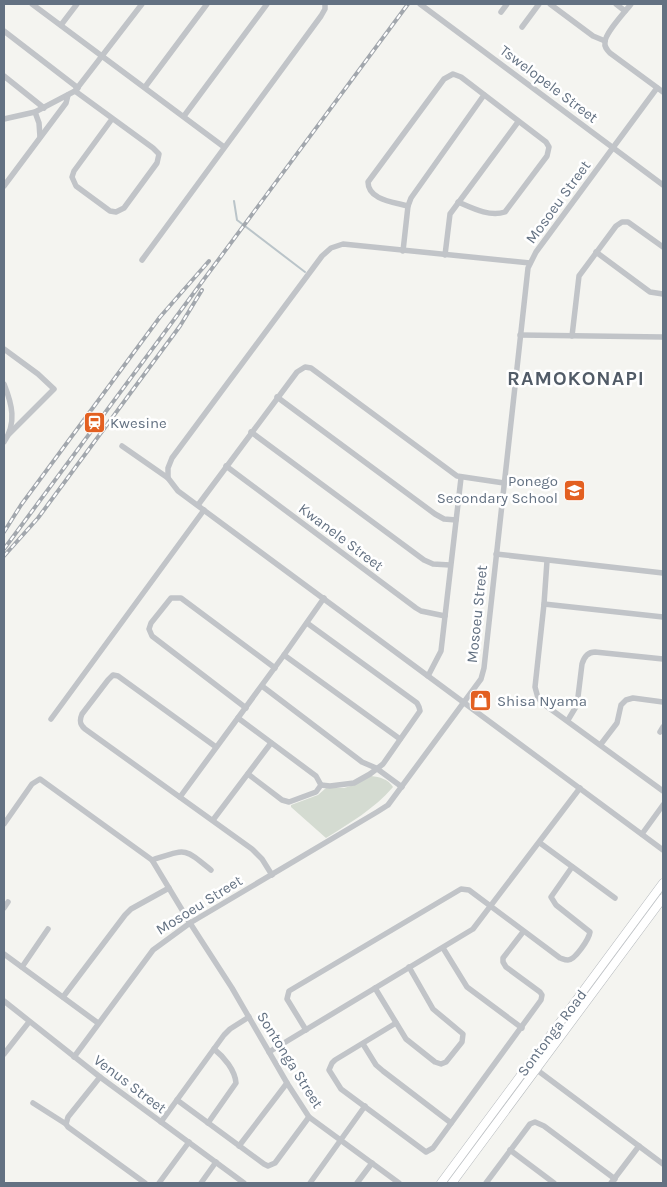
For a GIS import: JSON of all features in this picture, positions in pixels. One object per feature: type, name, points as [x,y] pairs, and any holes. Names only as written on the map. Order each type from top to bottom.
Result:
[{"type":"main road","name":"Sontonga Road","points":[[441,1183],[663,883]]},
{"type":"main road","name":"Sontonga Road","points":[[452,1183],[663,898]]},
{"type":"street","points":[[32,4],[224,147]]},
{"type":"street","points":[[61,25],[77,4]]},
{"type":"street","points":[[4,120],[35,112],[76,89],[142,4]]},
{"type":"street","points":[[145,87],[207,4]]},
{"type":"street","points":[[184,116],[267,4]]},
{"type":"street","points":[[142,260],[321,16],[325,9],[325,4]]},
{"type":"street","name":"Tswelopele Street","points":[[420,4],[663,185]]},
{"type":"street","points":[[501,12],[506,4]]},
{"type":"street","points":[[522,27],[539,4]]},
{"type":"street","points":[[550,4],[593,36],[605,41]]},
{"type":"street","points":[[616,4],[626,11]]},
{"type":"street","points":[[631,4],[605,41],[605,47],[663,92]]},
{"type":"street","points":[[4,31],[112,119],[153,148],[159,156],[158,163],[124,208],[116,212],[110,211],[76,186],[72,177],[74,171],[112,119]]},
{"type":"street","points":[[408,206],[380,198],[373,194],[368,184],[372,175],[446,76],[456,74],[546,142],[550,150],[508,209],[501,214],[490,213],[458,202]]},
{"type":"street","points":[[4,76],[44,108]]},
{"type":"street","name":"Mosoeu Street","points":[[74,1057],[153,950],[190,923],[377,812],[390,802],[481,679],[484,673],[525,285],[530,263],[657,88]]},
{"type":"street","points":[[4,186],[66,103],[68,95]]},
{"type":"street","points":[[403,251],[408,206],[411,198],[484,95]]},
{"type":"street","points":[[35,112],[39,123],[40,136]]},
{"type":"street","points":[[445,255],[449,219],[458,202],[518,122]]},
{"type":"street","points":[[572,336],[578,280],[616,226],[625,221],[631,223],[663,247]]},
{"type":"street","points":[[168,478],[168,468],[172,458],[322,256],[331,248],[343,244],[530,263]]},
{"type":"street","points":[[596,252],[650,292],[663,294]]},
{"type":"street","points":[[520,335],[663,337]]},
{"type":"street","points":[[4,349],[38,374],[54,389],[8,434]]},
{"type":"street","points":[[198,505],[299,369],[309,367],[461,478],[504,484]]},
{"type":"street","points":[[4,384],[12,406],[12,423],[4,442]]},
{"type":"street","points":[[277,397],[436,514],[444,519],[456,520]]},
{"type":"street","points":[[251,432],[424,560],[433,564],[450,565]]},
{"type":"street","points":[[122,446],[168,478],[178,491],[663,850]]},
{"type":"street","name":"Kwanele Street","points":[[226,466],[416,608],[424,612],[445,616]]},
{"type":"street","points":[[428,676],[440,655],[461,478]]},
{"type":"street","points":[[51,719],[204,510]]},
{"type":"street","points":[[496,554],[663,573]]},
{"type":"street","points":[[547,561],[535,691],[542,703],[568,720],[663,791]]},
{"type":"street","points":[[246,708],[152,636],[149,629],[151,622],[171,598],[181,598],[275,668]]},
{"type":"street","points":[[180,797],[284,656],[324,598]]},
{"type":"street","points":[[544,604],[663,617]]},
{"type":"street","points":[[307,623],[418,705],[420,709],[383,764],[354,783],[330,786],[321,785]]},
{"type":"street","points":[[568,720],[577,705],[583,661],[589,653],[663,659]]},
{"type":"street","points":[[284,656],[400,740]]},
{"type":"street","points":[[216,747],[118,676],[113,675],[82,714],[80,722],[85,729],[256,853],[272,875]]},
{"type":"street","points":[[262,686],[362,762],[376,768],[402,787]]},
{"type":"street","points":[[601,744],[617,722],[621,705],[626,700],[633,698],[663,702]]},
{"type":"street","points":[[238,718],[316,776],[321,785]]},
{"type":"street","points":[[213,820],[270,743]]},
{"type":"street","points":[[248,774],[287,802],[296,801],[314,794],[321,785]]},
{"type":"street","points":[[4,824],[32,784],[40,779],[152,860],[184,851],[191,854],[211,870]]},
{"type":"street","points":[[270,1052],[473,929],[580,788]]},
{"type":"street","points":[[642,834],[663,805]]},
{"type":"street","points":[[540,843],[615,898]]},
{"type":"street","name":"Sontonga Street","points":[[152,860],[308,1117],[399,1183]]},
{"type":"street","points":[[306,1030],[287,999],[287,995],[291,990],[461,889],[469,890],[523,932],[563,959],[569,960],[575,956],[590,936],[590,932],[556,904],[551,897],[572,867]]},
{"type":"street","points":[[64,997],[125,915],[131,909],[169,888]]},
{"type":"street","points":[[4,908],[8,902]]},
{"type":"street","points":[[22,967],[48,929]]},
{"type":"street","points":[[396,1023],[336,1060],[332,1063],[329,1070],[341,1089],[426,1152],[433,1148],[540,1003],[542,997],[540,992],[506,967],[503,962],[523,932]]},
{"type":"street","points":[[443,948],[467,987],[522,1028]]},
{"type":"street","points":[[4,954],[98,1023]]},
{"type":"street","points":[[375,988],[410,1043],[439,1064],[446,1062],[464,1039],[461,1032],[435,1012],[409,968]]},
{"type":"street","name":"Venus Street","points":[[4,1001],[100,1077],[244,1183]]},
{"type":"street","points":[[161,1122],[230,1029],[249,1017]]},
{"type":"street","points":[[4,1054],[30,1022]]},
{"type":"street","points":[[363,1044],[376,1065],[451,1123]]},
{"type":"street","points":[[208,1123],[236,1083],[234,1074],[225,1060],[214,1049]]},
{"type":"street","points":[[529,1064],[663,1164]]},
{"type":"street","points":[[66,1124],[68,1117],[100,1077]]},
{"type":"street","points":[[239,1146],[287,1083]]},
{"type":"street","points":[[177,1100],[264,1164],[272,1165],[308,1117]]},
{"type":"street","points":[[34,1103],[66,1124],[145,1183]]},
{"type":"street","points":[[310,1183],[365,1106]]},
{"type":"street","points":[[487,1183],[530,1124],[536,1122],[613,1181],[639,1146]]},
{"type":"street","points":[[159,1183],[189,1142]]},
{"type":"street","points":[[510,1150],[554,1183]]},
{"type":"street","points":[[201,1183],[216,1162]]},
{"type":"street","points":[[358,1183],[372,1163]]},
{"type":"shaded area","points":[[371,776],[384,779],[393,787],[370,809],[326,838],[291,807],[291,805],[318,795],[326,788],[344,788]]},
{"type":"waterway","points":[[234,201],[237,220],[305,272]]},
{"type":"railway","points":[[4,549],[408,4]]},
{"type":"railway","points":[[4,532],[21,505],[160,317],[209,261]]},
{"type":"railway","points":[[4,556],[38,518],[180,326],[202,290]]},
{"type":"place","name":"Kwesine","points":[[94,423]]},
{"type":"place","name":"Ponego Secondary School","points":[[574,490]]},
{"type":"place","name":"Shisa Nyama","points":[[481,701]]},
{"type":"district","name":"RAMOKONAPI","points":[[576,378]]}]
